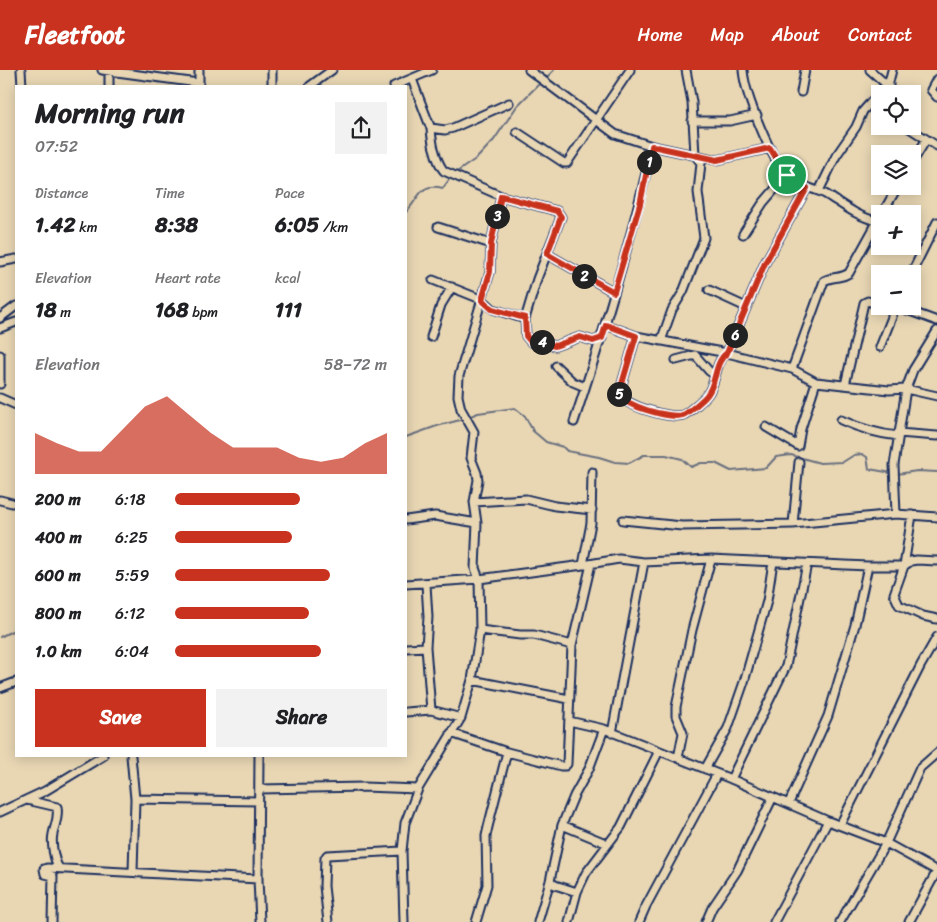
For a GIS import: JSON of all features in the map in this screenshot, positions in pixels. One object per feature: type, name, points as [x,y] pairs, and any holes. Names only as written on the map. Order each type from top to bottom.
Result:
[{"type":"street","points":[[21,70],[22,85]]},
{"type":"street","points":[[108,85],[106,70],[199,85],[199,70]]},
{"type":"street","points":[[272,70],[272,85]]},
{"type":"street","points":[[311,85],[332,70]]},
{"type":"street","points":[[397,85],[432,70]]},
{"type":"street","points":[[529,70],[615,134],[652,146],[717,160],[770,148]]},
{"type":"street","points":[[517,132],[564,163],[567,163],[630,70]]},
{"type":"street","points":[[661,341],[672,310],[683,292],[704,238],[698,192],[701,163],[695,156],[692,102],[686,70]]},
{"type":"street","points":[[744,70],[746,88],[770,148],[787,175],[792,180],[807,188],[819,191],[865,219],[871,218]]},
{"type":"street","points":[[801,92],[805,70]]},
{"type":"street","points":[[870,70],[888,84]]},
{"type":"street","points":[[819,191],[836,156],[856,127],[863,111],[888,84],[892,70]]},
{"type":"street","points":[[412,79],[421,99],[431,128],[433,145],[441,168],[444,171],[501,196],[560,213],[561,217],[525,318],[526,336],[531,342],[555,346],[580,337],[593,341],[602,338]]},
{"type":"street","points":[[937,79],[931,90],[937,97]]},
{"type":"street","points":[[431,128],[445,130],[453,128],[509,103]]},
{"type":"street","points":[[692,121],[730,121],[757,115]]},
{"type":"street","points":[[919,135],[937,146]]},
{"type":"street","points":[[921,148],[926,140]]},
{"type":"street","points":[[574,422],[606,325],[640,204],[652,146]]},
{"type":"street","points":[[743,234],[762,203],[787,175]]},
{"type":"street","points":[[636,336],[619,394],[624,401],[663,414],[677,416],[686,414],[708,394],[721,357],[727,353],[765,263],[807,188]]},
{"type":"street","points":[[404,922],[402,851],[405,823],[418,789],[461,718],[472,680],[480,630],[478,579],[475,568],[477,523],[474,502],[478,473],[471,458],[474,432],[461,409],[458,396],[460,371],[490,272],[491,244],[501,196]]},
{"type":"street","points":[[438,227],[491,244]]},
{"type":"street","points":[[916,265],[936,227]]},
{"type":"street","points":[[792,369],[824,281],[829,278],[844,277],[871,232]]},
{"type":"street","points":[[547,254],[614,292]]},
{"type":"street","points":[[0,262],[15,259]]},
{"type":"street","points":[[433,280],[482,300],[492,309],[525,318]]},
{"type":"street","points":[[431,337],[441,305],[452,287]]},
{"type":"street","points":[[709,290],[746,308]]},
{"type":"street","points":[[845,385],[864,303],[871,303]]},
{"type":"street","points":[[0,318],[15,307]]},
{"type":"street","points":[[880,347],[892,315]]},
{"type":"street","points":[[917,315],[937,321]]},
{"type":"street","points":[[0,328],[15,322]]},
{"type":"street","points":[[606,325],[636,336],[727,353],[792,369],[816,382],[889,390],[906,389],[937,396]]},
{"type":"street","points":[[896,514],[894,465],[906,389],[913,370],[937,331]]},
{"type":"street","points":[[0,355],[0,384]]},
{"type":"street","points":[[676,360],[695,355],[715,375]]},
{"type":"street","points":[[556,366],[573,382],[585,387]]},
{"type":"street","points":[[766,427],[798,446],[801,429],[816,382]]},
{"type":"street","points":[[0,401],[15,405]]},
{"type":"street","points":[[841,420],[881,434],[937,436]]},
{"type":"street","points":[[793,524],[799,462]]},
{"type":"street","points":[[583,565],[592,510],[592,472]]},
{"type":"street","points":[[474,502],[526,499],[555,506],[592,510]]},
{"type":"street","points":[[0,500],[12,503]]},
{"type":"street","points":[[623,520],[682,526],[793,524],[896,514],[937,517]]},
{"type":"street","points":[[912,515],[904,566],[894,594],[899,605],[923,616],[937,619]]},
{"type":"street","points":[[407,520],[435,516],[477,523]]},
{"type":"street","points":[[407,584],[478,579],[619,559],[644,562],[711,559],[868,566],[904,566],[911,561],[917,560],[937,561]]},
{"type":"street","points":[[678,758],[683,733],[676,716],[676,707],[692,630],[711,559]]},
{"type":"street","points":[[612,732],[644,562]]},
{"type":"street","points":[[705,769],[728,728],[744,682],[767,601],[773,562]]},
{"type":"street","points":[[451,734],[507,752],[565,766],[568,764],[572,644],[591,564]]},
{"type":"street","points":[[731,779],[786,666],[807,564]]},
{"type":"street","points":[[789,803],[828,716],[855,624],[868,566]]},
{"type":"street","points":[[426,584],[428,617],[426,647],[431,710]]},
{"type":"street","points":[[480,630],[534,635],[572,644]]},
{"type":"street","points":[[840,825],[921,664],[937,637]]},
{"type":"street","points":[[407,648],[426,647]]},
{"type":"street","points":[[472,680],[569,699]]},
{"type":"street","points":[[0,688],[15,682]]},
{"type":"street","points":[[407,712],[431,710],[461,718]]},
{"type":"street","points":[[569,721],[604,729],[731,779],[828,821],[886,843],[937,871],[910,922]]},
{"type":"street","points":[[538,922],[548,889],[553,883],[562,826],[574,796],[589,769],[604,729]]},
{"type":"street","points":[[569,922],[577,892],[586,873],[625,820],[659,751]]},
{"type":"street","points":[[476,922],[487,885],[486,836],[507,752]]},
{"type":"street","points":[[840,922],[886,843],[920,768],[937,753]]},
{"type":"street","points":[[1,810],[27,800],[101,757]]},
{"type":"street","points":[[131,757],[134,799],[133,872]]},
{"type":"street","points":[[260,757],[258,801],[260,922]]},
{"type":"street","points":[[639,922],[717,774]]},
{"type":"street","points":[[260,789],[364,787],[418,789]]},
{"type":"street","points":[[706,922],[712,908],[737,871],[773,797]]},
{"type":"street","points":[[134,799],[258,801]]},
{"type":"street","points":[[27,800],[57,807],[58,820],[52,836],[54,859],[59,868]]},
{"type":"street","points":[[774,922],[828,821]]},
{"type":"street","points":[[562,826],[608,844]]},
{"type":"street","points":[[328,922],[324,886],[325,858],[327,855],[402,851]]},
{"type":"street","points":[[52,922],[53,876],[45,874],[44,869],[59,868],[258,879]]},
{"type":"street","points":[[553,883],[577,892]]},
{"type":"waterway","points":[[545,79],[554,70]]},
{"type":"waterway","points":[[454,174],[477,158],[494,140],[517,106],[541,82]]},
{"type":"waterway","points":[[407,211],[424,189],[429,187],[443,188],[451,177]]},
{"type":"waterway","points":[[468,417],[478,413],[515,408],[525,416],[533,431],[546,442],[563,447],[567,451],[615,462],[629,463],[644,455],[666,455],[682,459],[691,467],[701,463],[715,463],[731,471],[766,468],[776,457],[791,455],[820,463],[843,462],[854,455],[862,454],[867,457],[869,469],[892,473]]},
{"type":"waterway","points":[[407,437],[464,419]]},
{"type":"waterway","points":[[897,474],[917,471],[937,472]]},
{"type":"waterway","points":[[0,637],[15,630]]},
{"type":"route","points":[[652,146],[717,160],[770,148],[787,175],[807,188],[765,263],[727,353],[721,357],[708,394],[686,414],[677,416],[663,414],[637,406],[621,398],[619,394],[636,336],[606,325],[602,338],[593,341],[580,337],[555,346],[531,342],[524,332],[525,318],[492,309],[482,300],[490,272],[491,244],[501,196],[560,213],[561,217],[547,254],[614,292],[640,204],[652,146]]}]
